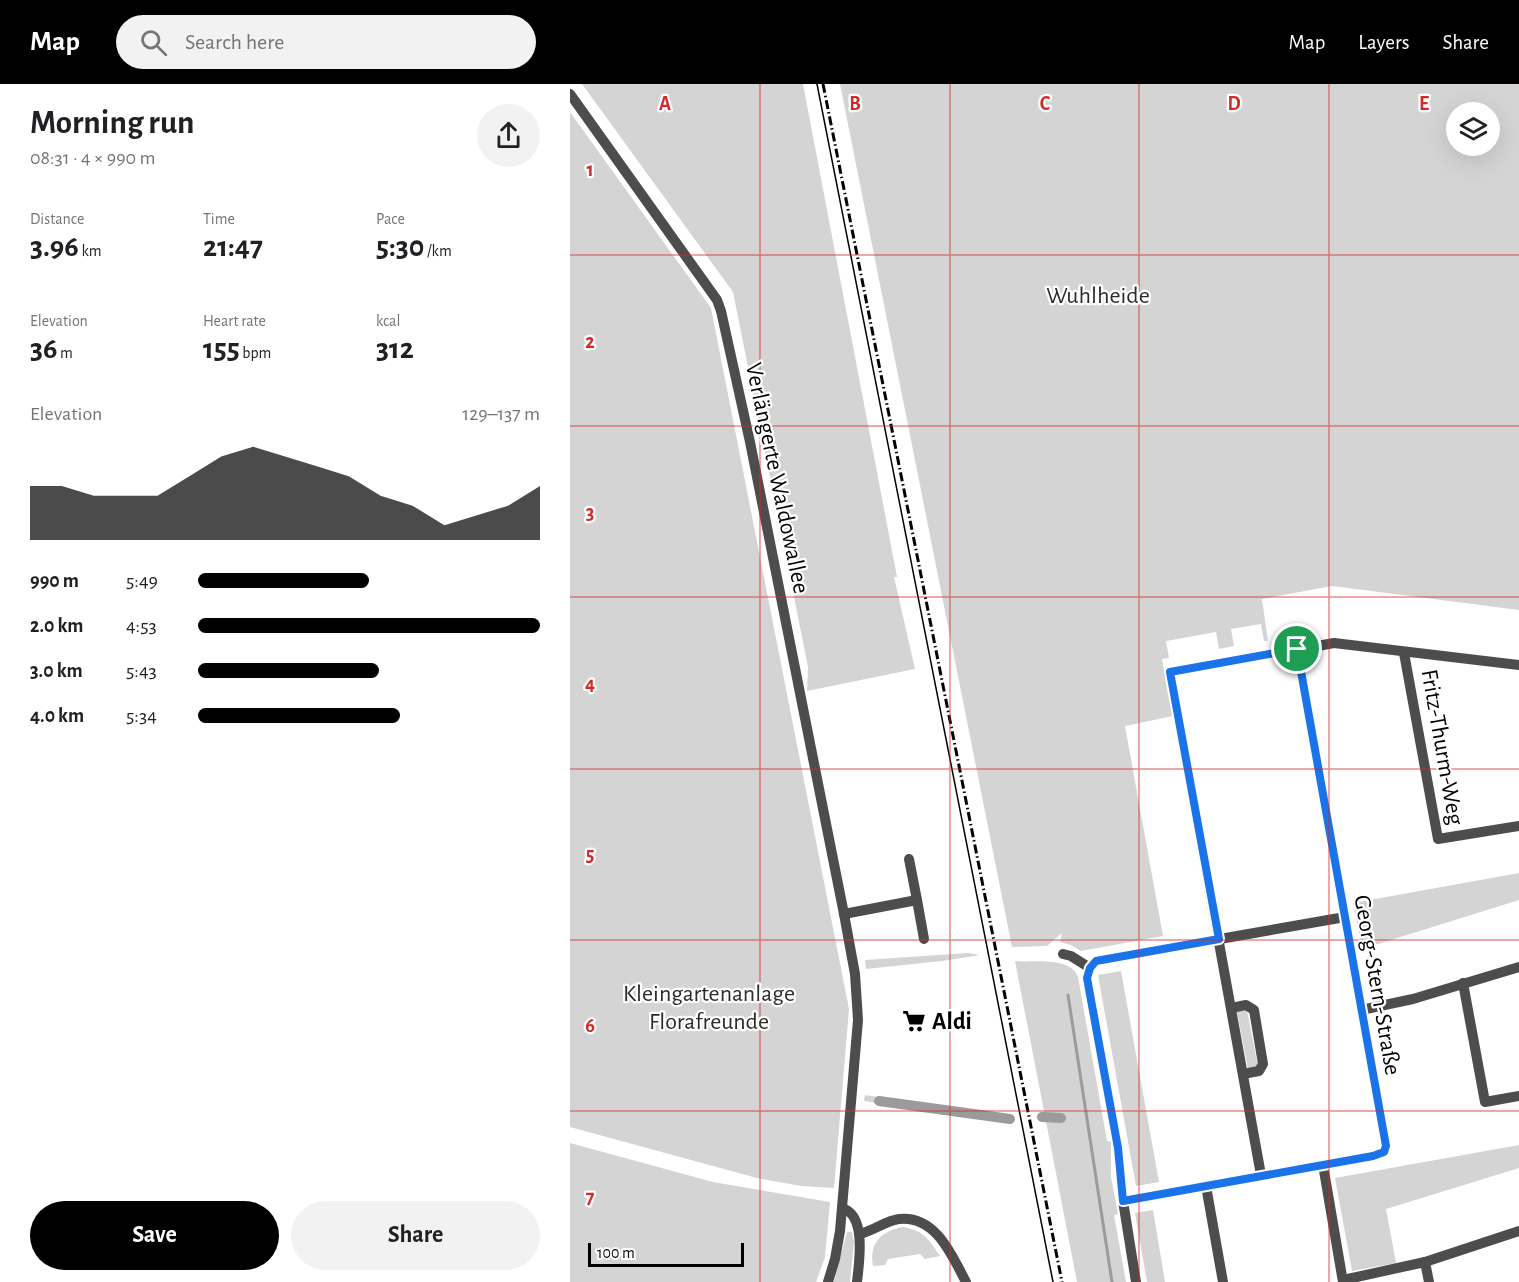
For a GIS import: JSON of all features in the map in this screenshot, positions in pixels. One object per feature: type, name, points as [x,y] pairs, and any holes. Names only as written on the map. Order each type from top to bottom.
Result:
[{"type":"street","name":"Verlängerte Waldowallee","points":[[570,94],[709,285],[722,310],[855,974],[858,1020],[842,1209],[838,1246],[828,1282]]},
{"type":"street","points":[[1261,1175],[1170,672],[1334,643],[1519,665]]},
{"type":"street","name":"Georg-Stern-Straße","points":[[1297,649],[1386,1146],[1384,1152],[1378,1155],[1323,1165]]},
{"type":"street","name":"Fritz-Thurm-Weg","points":[[1404,653],[1438,839],[1519,826]]},
{"type":"street","points":[[909,859],[924,939]]},
{"type":"street","points":[[844,914],[917,900]]},
{"type":"street","points":[[1136,1282],[1123,1201],[1118,1148],[1087,978],[1090,968],[1096,961],[1345,917]]},
{"type":"street","points":[[1063,954],[1090,968]]},
{"type":"street","points":[[1361,1010],[1413,999],[1519,967]]},
{"type":"street","points":[[1463,983],[1485,1102],[1519,1096]]},
{"type":"street","points":[[1231,1008],[1246,1005],[1254,1010],[1263,1064],[1259,1071],[1243,1074]]},
{"type":"street","points":[[1123,1201],[1323,1165],[1343,1281],[1425,1262],[1519,1231]]},
{"type":"street","points":[[1206,1186],[1222,1282]]},
{"type":"street","points":[[842,1209],[848,1210],[855,1218],[859,1234],[857,1282]]},
{"type":"street","points":[[859,1234],[898,1220],[918,1222],[927,1226],[944,1241],[966,1282]]},
{"type":"street","points":[[1425,1262],[1429,1282]]},
{"type":"green space","points":[[582,84],[803,84],[897,577],[894,577],[915,669],[807,691],[808,667],[733,292]]},
{"type":"green space","name":"Wuhlheide","points":[[840,84],[1519,84],[1519,610],[1332,586],[1262,599],[1268,641],[1264,641],[1261,624],[1231,629],[1234,646],[1219,649],[1216,632],[1166,641],[1169,658],[1162,659],[1173,716],[1125,726],[1163,936],[1081,951],[1060,942],[1062,933],[1047,946],[1012,947]]},
{"type":"green space","name":"Kleingartenanlage Florafreunde","points":[[570,112],[711,308],[849,1009],[834,1188],[801,1186],[757,1178],[570,1127]]},
{"type":"green space","points":[[1519,873],[1519,900],[1362,949],[1353,903]]},
{"type":"green space","points":[[968,953],[980,955],[866,969],[865,960]]},
{"type":"green space","points":[[1015,961],[1059,963],[1074,970],[1078,977],[1107,1141],[1111,1142],[1111,1177],[1118,1214],[1114,1215],[1126,1282],[1077,1282]]},
{"type":"green space","points":[[1121,971],[1159,1182],[1136,1186],[1098,975]]},
{"type":"green space","points":[[1247,1010],[1258,1067],[1248,1069],[1237,1012]]},
{"type":"green space","points":[[865,1095],[997,1115],[999,1121],[864,1101]]},
{"type":"green space","points":[[570,1143],[713,1182],[830,1202],[825,1257],[816,1282],[570,1282]]},
{"type":"green space","points":[[1519,1145],[1519,1168],[1386,1209],[1396,1263],[1352,1271],[1335,1178]]},
{"type":"green space","points":[[1153,1210],[1165,1282],[1147,1282],[1135,1213]]},
{"type":"green space","points":[[903,1227],[921,1233],[940,1256],[925,1259],[920,1254],[888,1259],[885,1265],[873,1266],[873,1251],[878,1239],[888,1232]]},
{"type":"green space","points":[[847,1232],[852,1232],[854,1242],[850,1282],[834,1282]]},
{"type":"waterway","points":[[1068,995],[1112,1282]]},
{"type":"waterway","points":[[879,1101],[1010,1119]]},
{"type":"waterway","points":[[1042,1117],[1061,1118]]},
{"type":"tram line","points":[[817,84],[1053,1282]]},
{"type":"railway","points":[[823,84],[1062,1282]]},
{"type":"place","name":"Aldi","points":[[914,1021]]},
{"type":"route","points":[[1297,649],[1386,1146],[1384,1152],[1378,1155],[1123,1201],[1118,1148],[1087,978],[1090,968],[1096,961],[1219,939],[1170,672],[1297,649]]}]
